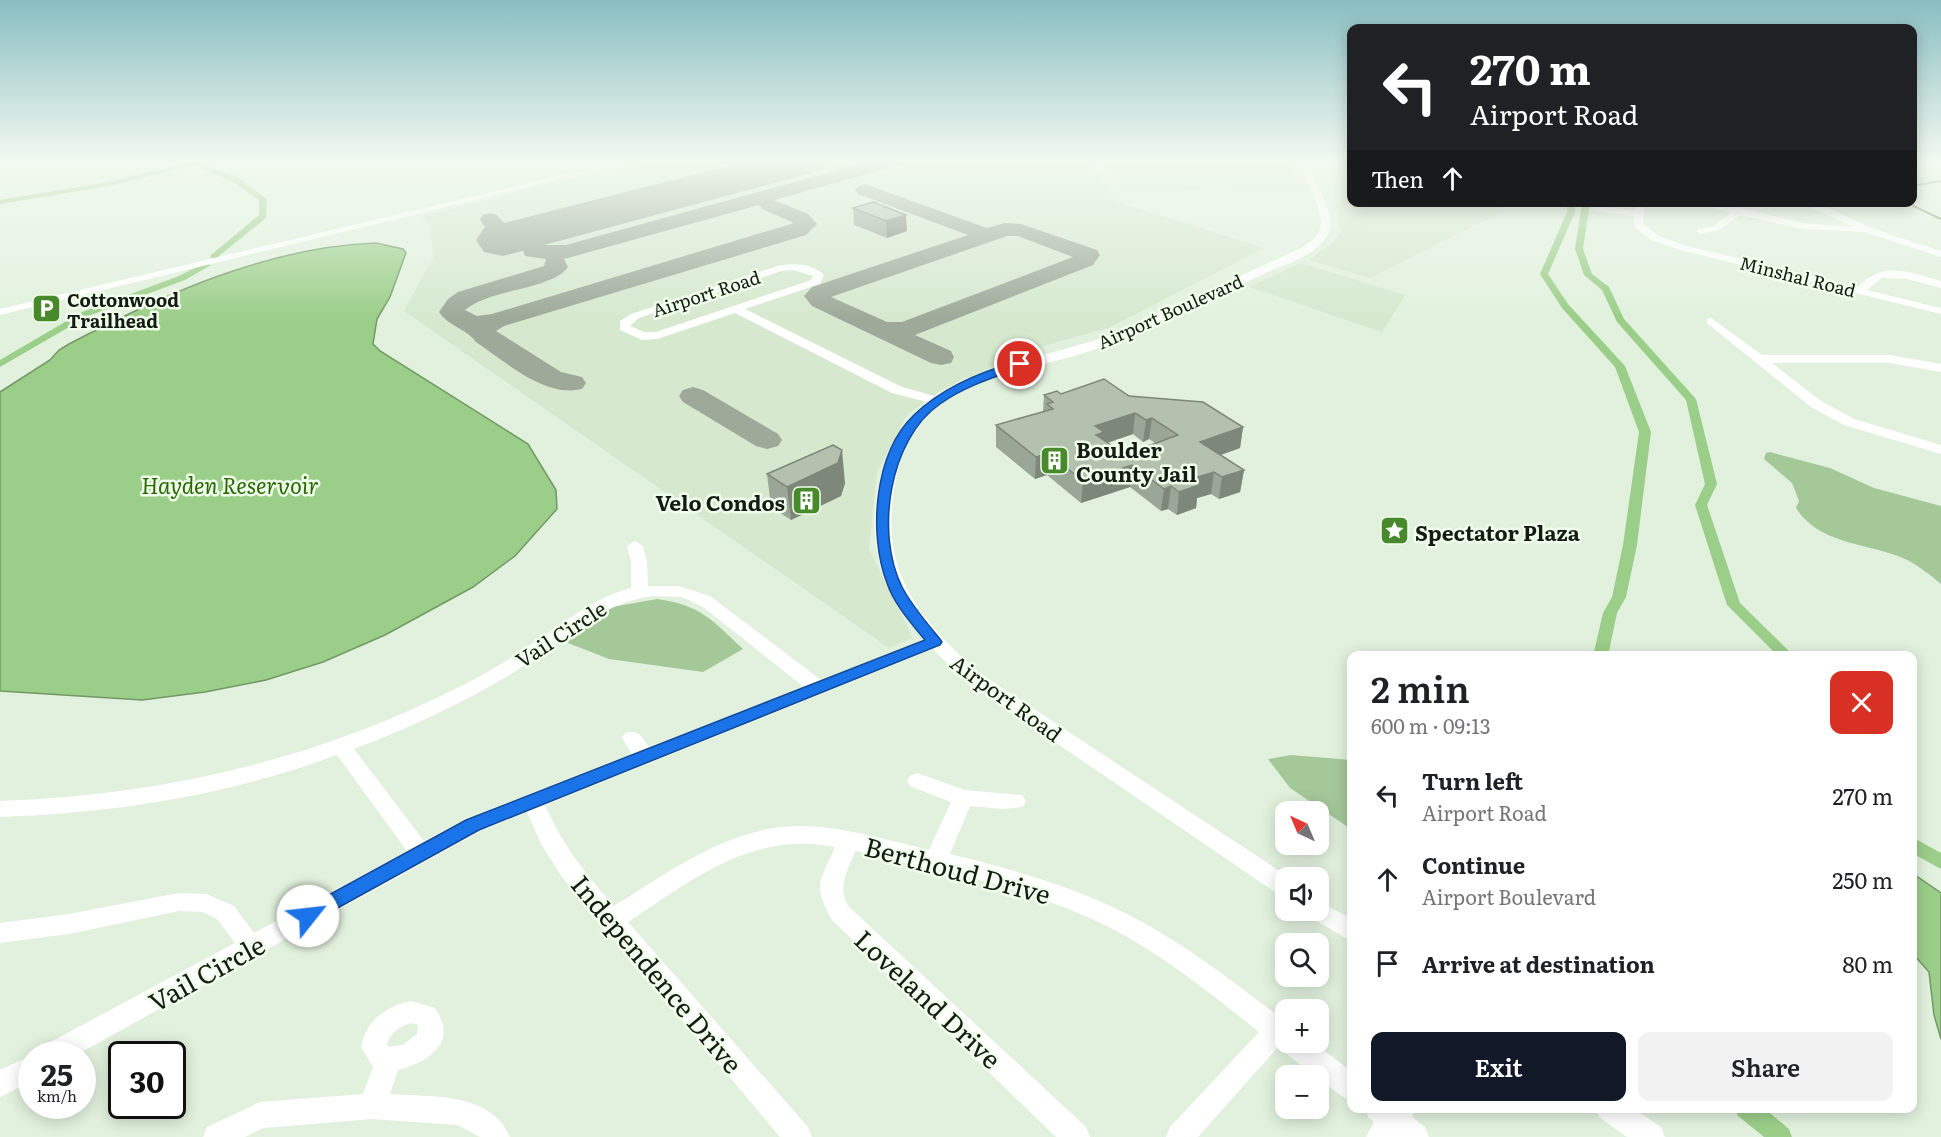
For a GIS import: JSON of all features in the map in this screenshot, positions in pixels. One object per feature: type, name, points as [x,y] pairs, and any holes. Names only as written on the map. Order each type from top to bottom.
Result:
[{"type":"street","points":[[0,312],[415,213]]},
{"type":"street","name":"Airport Boulevard","points":[[936,401],[958,388],[997,371],[1110,340],[1308,248],[1322,235],[1325,219],[1323,213]]},
{"type":"street","points":[[1632,213],[1639,214]]},
{"type":"street","points":[[1701,231],[1716,228],[1736,213]]},
{"type":"street","points":[[1748,213],[1819,229],[1865,230]]},
{"type":"street","points":[[1834,213],[1865,230],[1941,254]]},
{"type":"street","name":"Minshal Road","points":[[1639,214],[1638,225],[1651,238],[1941,311]]},
{"type":"street","name":"Airport Road","points":[[736,309],[816,282],[819,275],[802,268],[782,268],[635,316],[624,323],[624,328],[642,336],[657,335],[736,309],[897,390],[936,401]]},
{"type":"street","points":[[1860,291],[1874,277],[1890,273],[1940,284]]},
{"type":"street","points":[[1711,321],[1833,415],[1941,450]]},
{"type":"street","points":[[1759,359],[1890,359],[1941,368]]},
{"type":"street","name":"Airport Road","points":[[897,390],[910,403],[916,419]]},
{"type":"street","name":"Airport Road","points":[[936,401],[916,419],[900,442],[893,458],[882,510],[884,555],[894,586],[912,615],[935,642],[971,676],[1275,880]]},
{"type":"street","points":[[636,546],[640,592]]},
{"type":"street","name":"Vail Circle","points":[[0,809],[62,808],[167,793],[238,777],[340,745],[421,713],[484,682],[537,649],[596,606],[640,592],[675,591],[705,601],[819,688]]},
{"type":"street","name":"Vail Circle","points":[[78,1041],[473,825],[532,800],[638,747],[819,688],[935,642]]},
{"type":"street","points":[[340,745],[421,853]]},
{"type":"street","points":[[917,781],[939,792],[963,799],[989,802],[1015,801]]},
{"type":"street","points":[[936,860],[963,799]]},
{"type":"street","name":"Independence Drive","points":[[532,800],[549,838],[570,871],[798,1137]]},
{"type":"street","name":"Berthoud Drive","points":[[612,920],[704,861],[740,844],[769,837],[798,834],[827,836],[1015,880],[1072,900],[1122,923],[1202,974],[1275,1030]]},
{"type":"street","name":"Loveland Drive","points":[[849,840],[831,883],[831,897],[840,913],[1076,1137]]},
{"type":"street","points":[[0,933],[69,924],[179,902],[206,903],[226,913],[251,947]]},
{"type":"street","points":[[1329,917],[1347,929]]},
{"type":"street","points":[[1180,1137],[1275,1046]]},
{"type":"street","name":"Berthoud Drive","points":[[1305,1053],[1347,1084]]},
{"type":"street","points":[[372,1106],[389,1060]]},
{"type":"street","points":[[0,1084],[18,1074]]},
{"type":"street","points":[[216,1137],[260,1115],[372,1106],[461,1112],[489,1127],[496,1137]]},
{"type":"street","points":[[1616,1113],[1651,1137]]},
{"type":"street","points":[[1388,1118],[1414,1137]]},
{"type":"shaded area","points":[[434,213],[1153,213],[1264,248],[1108,328],[1029,350],[940,391],[907,415],[877,472],[869,549],[913,638],[889,648],[404,311],[433,258],[431,228],[422,216]]},
{"type":"shaded area","points":[[1337,213],[1501,213],[1370,278],[1309,260],[1332,243],[1341,232]]},
{"type":"shaded area","points":[[1301,263],[1405,295],[1382,332],[1249,287]]},
{"type":"shaded area","points":[[1770,452],[1830,468],[1874,488],[1941,506],[1941,584],[1904,558],[1842,540],[1816,528],[1805,520],[1796,508],[1799,501],[1792,483],[1764,459],[1766,453]]},
{"type":"shaded area","points":[[657,599],[685,605],[705,615],[743,649],[703,672],[609,659],[563,641],[612,607]]},
{"type":"shaded area","points":[[1291,755],[1347,760],[1347,826],[1329,814],[1329,801],[1309,801],[1290,788],[1268,759]]},
{"type":"water","name":"Hayden Reservoir","points":[[376,243],[403,249],[406,253],[390,297],[377,319],[373,344],[380,351],[528,444],[556,490],[557,509],[515,556],[473,587],[385,635],[323,662],[266,680],[205,692],[142,700],[0,691],[0,392],[50,360],[59,350],[69,344],[179,291],[218,276],[296,253],[336,246]]},
{"type":"water","points":[[1917,876],[1941,893],[1941,1039],[1934,1015],[1929,972],[1917,958]]},
{"type":"building","points":[[866,213],[906,215],[886,221]]},
{"type":"building","points":[[1104,379],[1129,396],[1203,402],[1243,427],[1200,442],[1244,470],[1222,477],[1214,472],[1191,479],[1199,485],[1179,492],[1171,486],[1164,489],[1132,465],[1083,481],[1048,453],[1036,457],[996,425],[1053,409],[1047,404],[1053,402],[1044,395],[1057,391],[1061,394]],"holes":[[[1135,413],[1146,420],[1152,418],[1178,435],[1148,446],[1156,451],[1133,460],[1096,435],[1104,432],[1095,426]]]},
{"type":"building","points":[[833,445],[842,450],[838,463],[787,487],[767,474]]},
{"type":"waterway","points":[[214,257],[263,216],[263,213]]},
{"type":"waterway","points":[[1571,213],[1544,274],[1565,306],[1620,366],[1645,432],[1630,545],[1619,597],[1610,613],[1601,651]]},
{"type":"waterway","points":[[1584,213],[1579,249],[1588,275],[1606,289],[1620,320],[1691,399],[1711,484],[1701,505],[1734,605],[1782,651]]},
{"type":"waterway","points":[[1928,213],[1941,219]]},
{"type":"waterway","points":[[0,364],[85,314],[182,278],[207,265]]},
{"type":"waterway","points":[[1917,847],[1941,862]]},
{"type":"waterway","points":[[1752,1113],[1781,1137]]},
{"type":"taxiway","points":[[533,251],[567,252],[706,213]]},
{"type":"taxiway","points":[[495,321],[798,230],[806,224],[801,218],[789,213]]},
{"type":"taxiway","points":[[929,213],[978,231]]},
{"type":"taxiway","points":[[490,219],[495,228],[520,244]]},
{"type":"taxiway","points":[[1005,229],[1021,230],[1089,255],[1085,260],[905,330],[883,330],[821,301],[816,296],[821,292],[1005,229]]},
{"type":"taxiway","points":[[464,321],[451,312],[467,297],[551,272],[556,267],[555,263]]},
{"type":"taxiway","points":[[464,321],[477,324],[495,321]]},
{"type":"taxiway","points":[[464,321],[472,327]]},
{"type":"taxiway","points":[[495,321],[483,328],[482,332],[485,336],[552,379],[572,383]]},
{"type":"taxiway","points":[[883,330],[941,357]]},
{"type":"taxiway","points":[[693,396],[767,440]]},
{"type":"runway","points":[[503,240],[605,213]]},
{"type":"place","name":"Cottonwood Trailhead","points":[[46,309]]},
{"type":"place","name":"Boulder County Jail","points":[[1055,460]]},
{"type":"place","name":"Velo Condos","points":[[806,501]]},
{"type":"place","name":"Spectator Plaza","points":[[1394,531]]},
{"type":"route","points":[[308,916],[473,825],[935,642],[912,615],[894,586],[884,555],[882,510],[893,458],[900,442],[916,419],[936,401],[975,380],[1020,364]]}]
